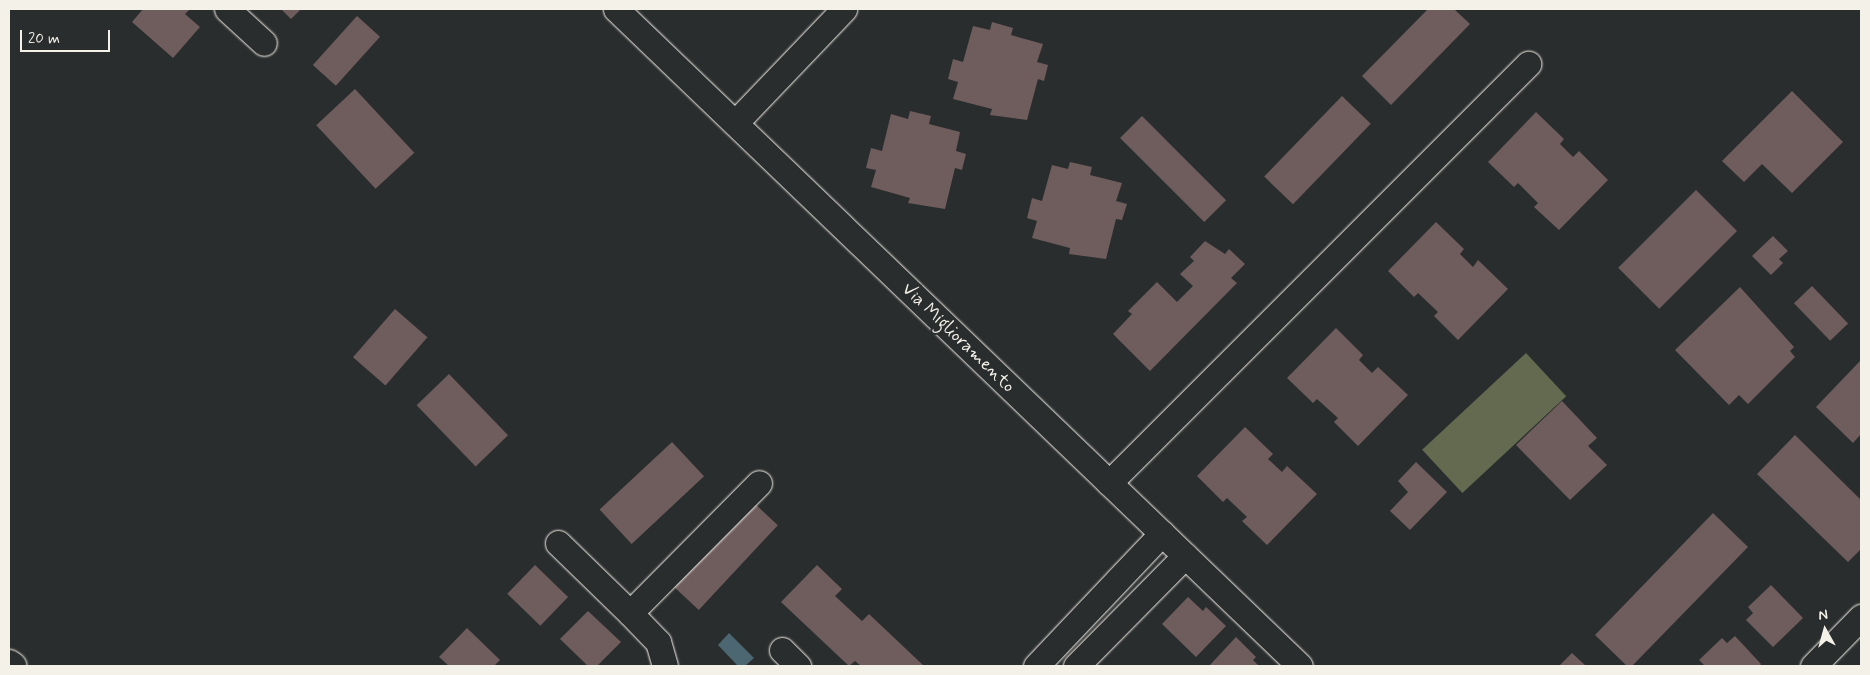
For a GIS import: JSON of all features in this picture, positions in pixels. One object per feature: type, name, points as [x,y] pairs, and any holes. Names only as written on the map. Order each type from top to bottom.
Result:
[{"type":"street","points":[[228,9],[264,43]]},
{"type":"street","name":"Via Miglioramento","points":[[616,9],[1300,666]]},
{"type":"street","points":[[735,123],[844,9]]},
{"type":"street","points":[[1110,483],[1528,64]]},
{"type":"street","points":[[630,613],[759,482]]},
{"type":"street","points":[[1036,666],[1162,533]]},
{"type":"street","points":[[558,543],[658,642],[665,666]]},
{"type":"street","points":[[1076,666],[1185,556]]},
{"type":"street","points":[[1814,666],[1861,617]]},
{"type":"green space","points":[[1526,353],[1566,396],[1462,493],[1422,450]]},
{"type":"water","points":[[729,633],[754,658],[745,666],[738,666],[718,645]]},
{"type":"building","points":[[143,9],[190,9],[185,14],[200,27],[173,58],[132,22]]},
{"type":"building","points":[[281,9],[301,9],[291,19]]},
{"type":"building","points":[[1428,9],[1454,9],[1470,24],[1391,105],[1362,76]]},
{"type":"building","points":[[357,16],[380,37],[336,86],[313,65]]},
{"type":"building","points":[[992,22],[1013,28],[1011,35],[1043,44],[1037,62],[1048,65],[1044,81],[1038,79],[1027,120],[990,115],[992,109],[953,99],[958,82],[948,79],[953,59],[963,62],[973,26],[990,30]]},
{"type":"building","points":[[355,89],[414,153],[376,189],[316,125]]},
{"type":"building","points":[[1792,91],[1843,142],[1792,193],[1762,164],[1744,182],[1722,161]]},
{"type":"building","points":[[1342,96],[1371,124],[1293,204],[1264,177]]},
{"type":"building","points":[[910,111],[931,116],[929,124],[960,132],[956,151],[966,154],[962,170],[955,168],[945,209],[908,203],[910,198],[871,187],[876,170],[866,168],[871,148],[882,151],[891,114],[908,119]]},
{"type":"building","points":[[1536,112],[1564,139],[1560,144],[1573,157],[1579,151],[1608,180],[1559,230],[1534,207],[1538,203],[1518,183],[1514,187],[1488,162]]},
{"type":"building","points":[[1142,116],[1226,200],[1204,222],[1120,138]]},
{"type":"building","points":[[1070,162],[1092,167],[1090,175],[1122,183],[1116,201],[1127,204],[1122,220],[1116,219],[1106,259],[1069,254],[1070,248],[1032,238],[1037,221],[1027,218],[1032,198],[1042,201],[1052,165],[1068,169]]},
{"type":"building","points":[[1696,190],[1737,231],[1659,309],[1618,268]]},
{"type":"building","points":[[1436,222],[1464,249],[1460,254],[1473,267],[1478,260],[1508,289],[1458,340],[1434,316],[1438,312],[1418,293],[1414,297],[1388,271]]},
{"type":"building","points":[[1773,236],[1788,251],[1779,259],[1783,263],[1771,275],[1752,256]]},
{"type":"building","points":[[1205,241],[1225,254],[1229,249],[1245,264],[1231,278],[1237,283],[1150,371],[1113,334],[1132,314],[1128,311],[1157,282],[1177,302],[1193,286],[1180,274],[1194,261],[1190,257]]},
{"type":"building","points":[[1812,286],[1848,323],[1830,341],[1794,303]]},
{"type":"building","points":[[1740,287],[1794,347],[1790,351],[1795,357],[1748,404],[1739,395],[1729,405],[1675,350]]},
{"type":"building","points":[[395,309],[427,337],[385,386],[353,357]]},
{"type":"building","points":[[1336,328],[1363,355],[1359,360],[1372,373],[1378,367],[1408,395],[1358,446],[1334,422],[1338,418],[1317,399],[1313,403],[1287,378]]},
{"type":"building","points":[[1861,360],[1861,434],[1853,443],[1816,407]]},
{"type":"building","points":[[449,374],[508,435],[476,466],[417,405]]},
{"type":"building","points":[[1562,401],[1597,438],[1588,446],[1607,465],[1570,500],[1516,445]]},
{"type":"building","points":[[1245,427],[1273,454],[1268,459],[1282,472],[1287,466],[1317,494],[1267,545],[1242,521],[1247,517],[1227,498],[1223,502],[1197,476]]},
{"type":"building","points":[[1795,435],[1861,500],[1861,549],[1848,562],[1757,474]]},
{"type":"building","points":[[672,442],[704,476],[632,544],[600,510]]},
{"type":"building","points":[[1416,462],[1447,492],[1410,530],[1390,511],[1408,492],[1398,481]]},
{"type":"building","points":[[753,502],[778,525],[699,610],[674,587]]},
{"type":"building","points":[[1713,513],[1748,547],[1632,666],[1627,666],[1595,635]]},
{"type":"building","points":[[535,565],[568,597],[540,626],[507,594]]},
{"type":"building","points":[[817,565],[842,589],[835,596],[862,621],[869,614],[924,666],[861,666],[855,661],[849,666],[781,602]]},
{"type":"building","points":[[1771,585],[1803,618],[1773,647],[1746,620],[1753,613],[1748,607]]},
{"type":"building","points":[[1188,597],[1203,611],[1206,607],[1226,626],[1196,657],[1162,624]]},
{"type":"building","points":[[588,611],[621,642],[597,666],[588,666],[560,639]]},
{"type":"building","points":[[467,628],[500,660],[494,666],[449,666],[439,657]]},
{"type":"building","points":[[1735,636],[1761,664],[1759,666],[1705,666],[1699,660],[1722,638],[1727,643]]},
{"type":"building","points":[[1236,637],[1256,657],[1253,660],[1259,666],[1209,666]]},
{"type":"building","points":[[1572,653],[1586,666],[1559,666]]}]
